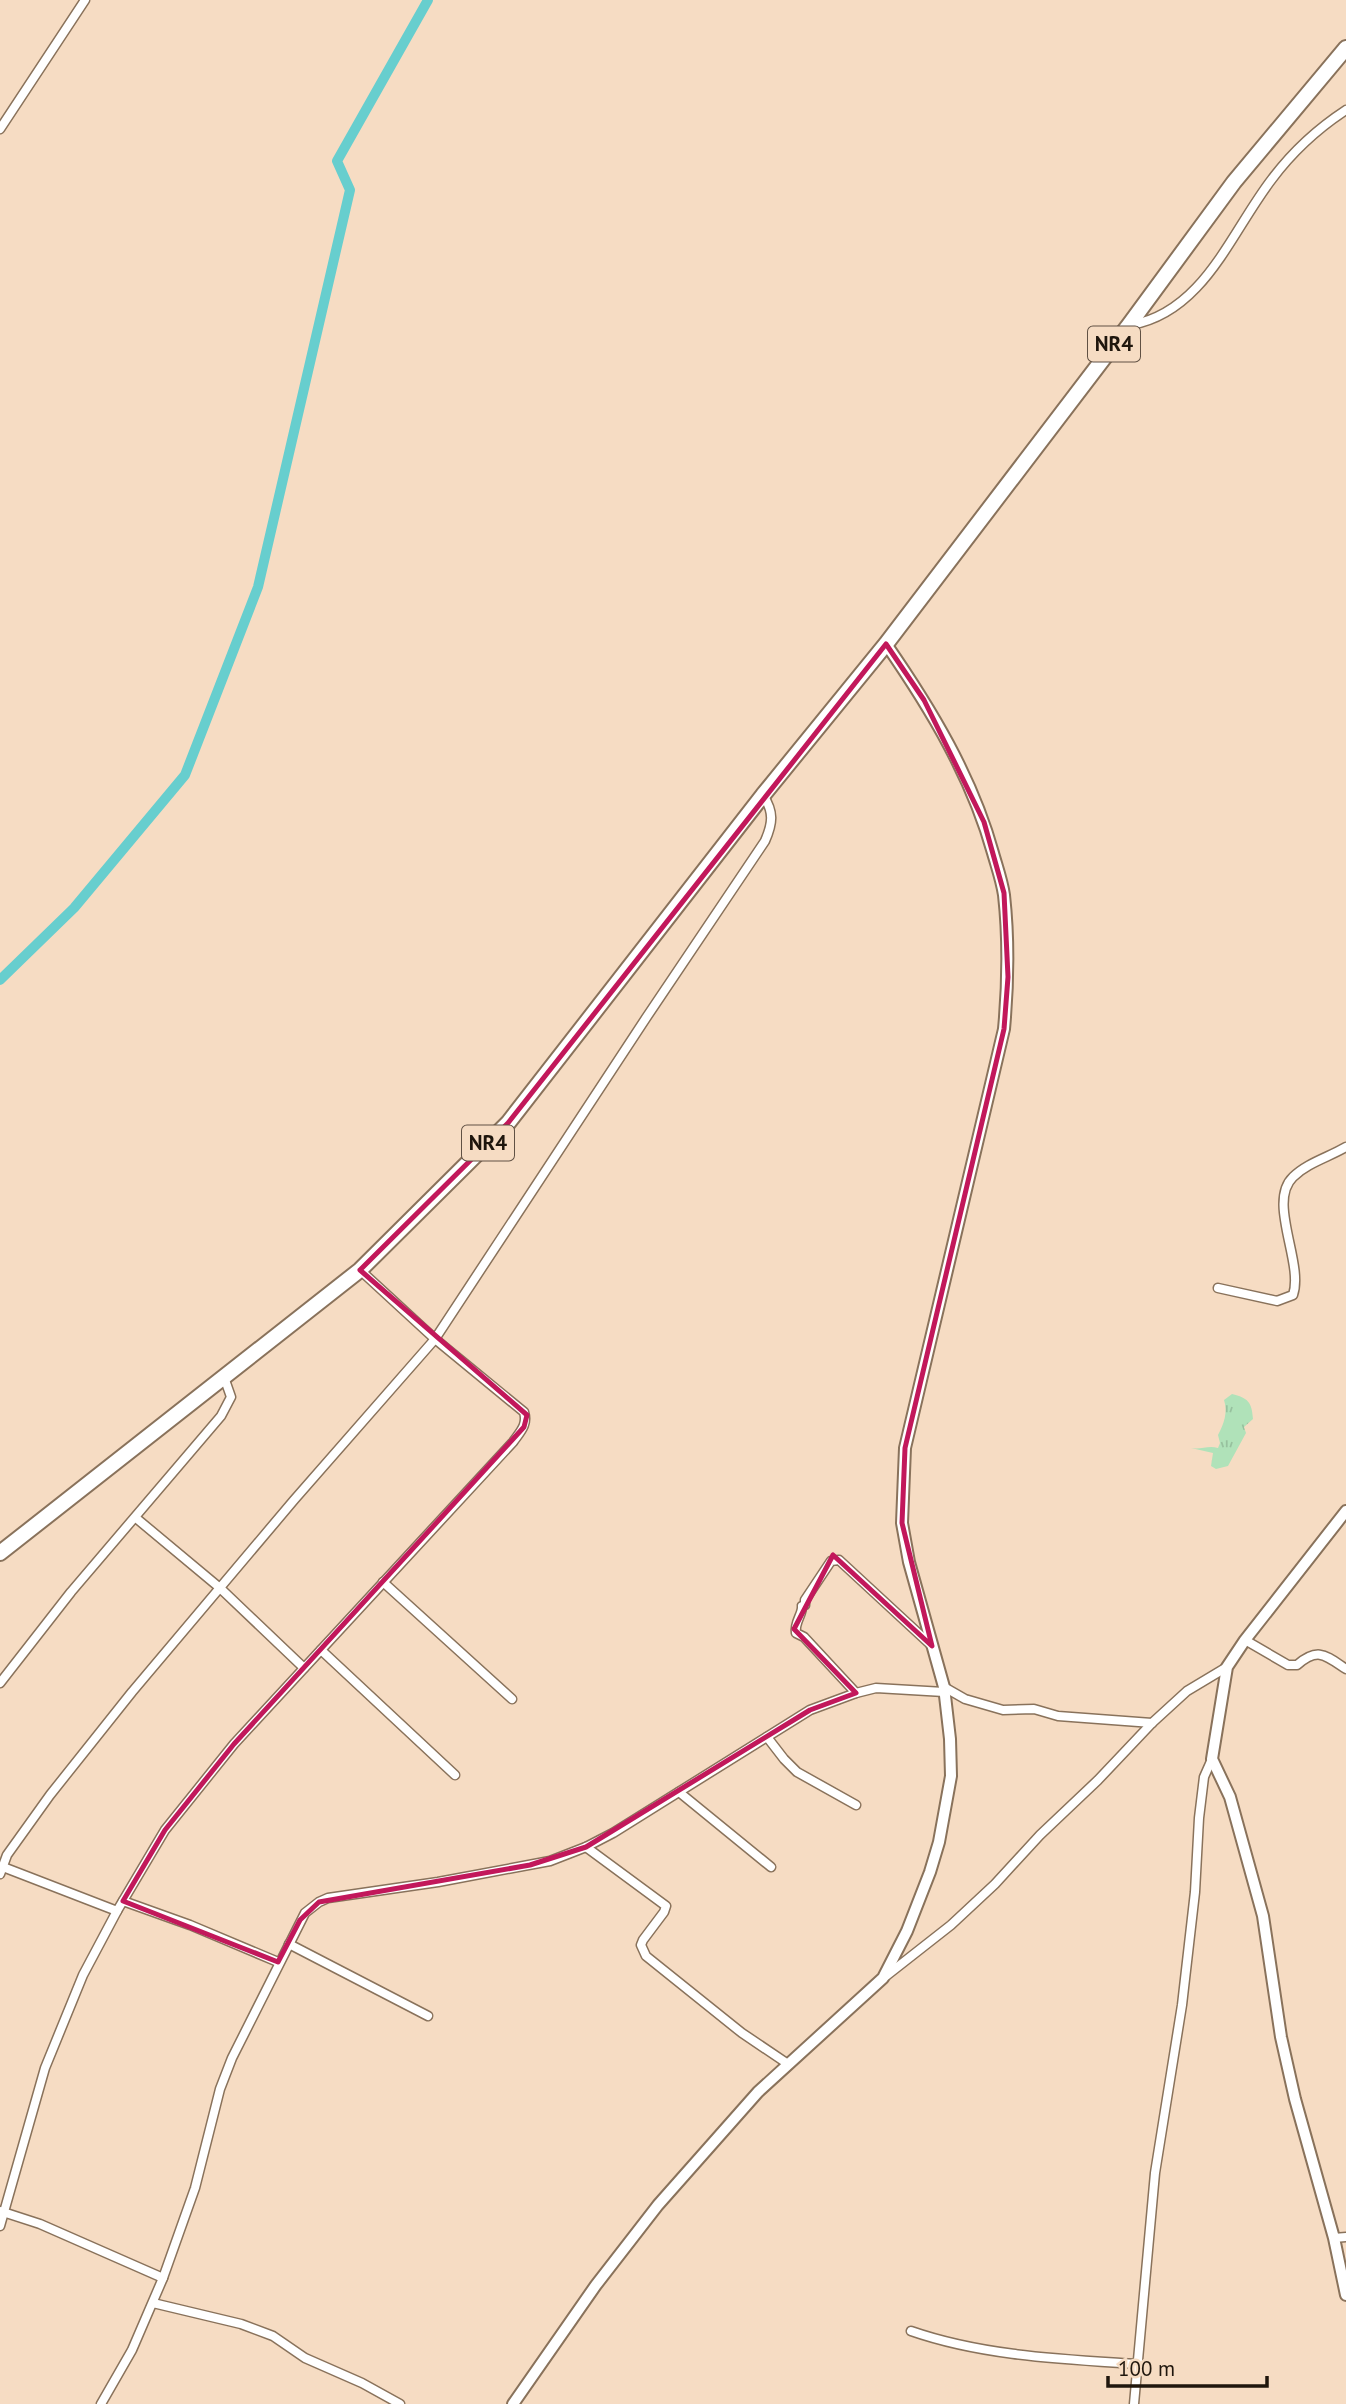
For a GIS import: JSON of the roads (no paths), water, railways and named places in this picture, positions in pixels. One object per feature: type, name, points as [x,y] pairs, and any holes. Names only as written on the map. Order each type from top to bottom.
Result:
[{"type":"highway","name":"NR4","points":[[0,1553],[360,1269],[508,1123],[763,795],[886,644],[991,503],[1129,326],[1234,182],[1346,48]]},
{"type":"street","points":[[0,129],[85,0]]},
{"type":"street","points":[[1129,326],[1158,318],[1182,301],[1225,252],[1270,181],[1295,150],[1323,125],[1346,110]]},
{"type":"street","points":[[883,1978],[907,1931],[930,1872],[939,1842],[951,1776],[944,1690],[909,1562],[902,1523],[905,1448],[1002,1041],[1008,977],[1004,893],[984,822],[959,763],[925,699],[886,644]]},
{"type":"street","points":[[117,1911],[2,1870],[3,1853],[220,1588],[435,1339],[765,841],[772,821],[771,807],[763,795]]},
{"type":"street","points":[[1218,1288],[1277,1301],[1293,1295],[1296,1281],[1284,1207],[1286,1188],[1290,1179],[1299,1171],[1346,1147]]},
{"type":"street","points":[[0,2225],[45,2068],[83,1975],[140,1868],[165,1830],[234,1744],[524,1427],[524,1412],[435,1339],[360,1269]]},
{"type":"street","points":[[0,1683],[71,1591],[221,1416],[231,1397],[225,1377]]},
{"type":"street","points":[[1134,2404],[1155,2172],[1182,2005],[1204,1777],[1212,1759],[1227,1667],[1346,1511]]},
{"type":"street","points":[[136,1518],[220,1588],[304,1668]]},
{"type":"street","points":[[856,1693],[813,1646],[796,1633],[795,1626],[802,1606],[831,1561],[839,1560],[932,1646]]},
{"type":"street","points":[[383,1582],[512,1699]]},
{"type":"street","points":[[1245,1640],[1288,1665],[1297,1665],[1310,1655],[1325,1655],[1346,1669]]},
{"type":"street","points":[[321,1650],[455,1775]]},
{"type":"street","points":[[513,2404],[596,2285],[657,2205],[758,2092],[883,1978],[921,1950],[995,1884],[1040,1835],[1187,1691],[1227,1667]]},
{"type":"street","points":[[101,2404],[132,2350],[163,2278],[195,2188],[224,2079],[249,2021],[305,1913],[319,1902],[328,1898],[551,1861],[586,1847],[810,1710],[876,1688],[944,1690],[1003,1710],[1034,1709],[1058,1716],[1152,1723]]},
{"type":"street","points":[[767,1737],[797,1772],[856,1805]]},
{"type":"street","points":[[1212,1759],[1230,1797],[1263,1916],[1281,2037],[1295,2099],[1340,2237],[1346,2295]]},
{"type":"street","points":[[679,1792],[771,1867]]},
{"type":"street","points":[[586,1847],[666,1906],[641,1945],[646,1956],[742,2033],[788,2064]]},
{"type":"street","points":[[123,1901],[278,1962]]},
{"type":"street","points":[[289,1944],[428,2016]]},
{"type":"street","points":[[2,2211],[40,2224],[163,2278]]},
{"type":"street","points":[[153,2303],[242,2323],[273,2336],[305,2358],[362,2383],[400,2404]]},
{"type":"street","points":[[911,2330],[941,2342],[1000,2353],[1137,2364]]},
{"type":"waterway","points":[[0,980],[74,908],[185,775],[258,587],[350,190],[337,161],[428,0]]}]
